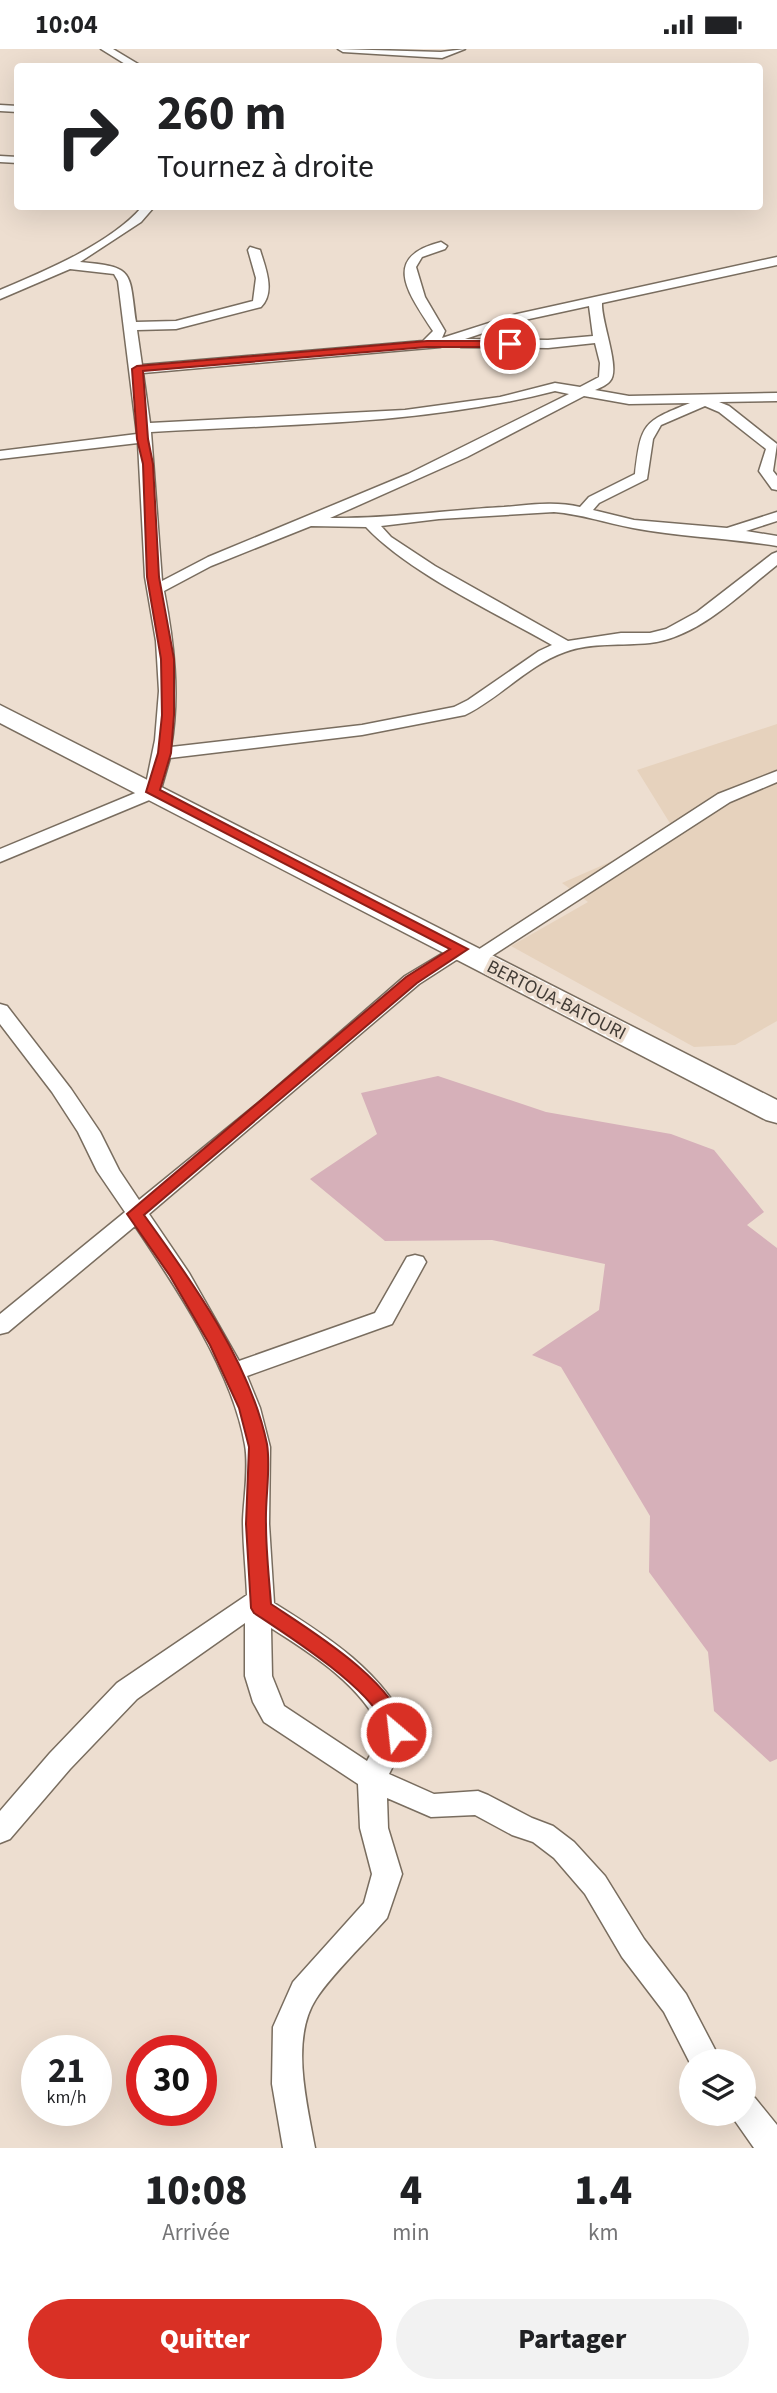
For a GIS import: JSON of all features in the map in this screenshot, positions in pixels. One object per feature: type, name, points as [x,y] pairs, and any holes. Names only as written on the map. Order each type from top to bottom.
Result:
[{"type":"highway","name":"BERTOUA-BATOURI","points":[[0,713],[777,1113]]},
{"type":"street","points":[[106,49],[131,63]]},
{"type":"street","points":[[343,49],[442,55],[460,49]]},
{"type":"street","points":[[0,296],[68,265],[137,220],[145,210]]},
{"type":"street","points":[[434,343],[439,331],[419,297],[411,278],[410,267],[417,255],[441,246]]},
{"type":"street","points":[[132,326],[176,325],[257,304],[261,300],[262,278],[254,250]]},
{"type":"street","points":[[434,343],[517,318],[777,261]]},
{"type":"street","points":[[0,856],[153,792],[164,753],[168,715],[167,659],[153,577],[148,464],[124,281],[119,272],[68,265]]},
{"type":"street","points":[[156,589],[210,562],[467,452],[605,379],[609,372],[598,339],[594,310],[596,301]]},
{"type":"street","points":[[137,369],[434,343],[548,344],[598,339]]},
{"type":"street","points":[[0,454],[142,433],[405,414],[500,401],[555,387],[629,400],[777,397]]},
{"type":"street","points":[[583,512],[594,500],[642,476],[646,439],[656,422],[703,400],[724,409],[773,447],[766,471],[777,486]]},
{"type":"street","points":[[310,521],[370,523],[500,510],[554,509],[583,512],[634,524],[728,533],[777,541]]},
{"type":"street","points":[[728,533],[777,516]]},
{"type":"street","points":[[370,523],[386,540],[430,569],[565,646]]},
{"type":"street","points":[[164,753],[362,730],[459,711],[474,704],[545,654],[565,646],[621,638],[650,638],[672,632],[702,615],[777,557]]},
{"type":"street","points":[[0,1326],[270,1103],[412,980],[469,953],[724,798],[777,776]]},
{"type":"street","points":[[0,1010],[82,1121],[108,1171],[135,1214],[178,1273],[233,1372],[248,1408],[258,1447],[256,1524],[260,1604],[257,1657],[259,1683],[266,1703],[274,1714],[372,1779],[431,1805],[478,1803],[522,1827],[543,1834],[564,1850],[595,1885],[628,1940],[675,2003],[699,2049]]},
{"type":"street","points":[[233,1372],[384,1318],[415,1262]]},
{"type":"street","points":[[260,1604],[320,1647],[380,1701],[393,1720],[396,1732],[372,1779],[374,1828],[387,1874],[377,1909],[304,1991],[288,2027],[288,2084],[299,2148]]},
{"type":"street","points":[[0,1831],[60,1761],[127,1691],[260,1604]]},
{"type":"street","points":[[756,2123],[766,2136],[770,2148]]},
{"type":"shaded area","points":[[777,724],[777,1021],[735,1045],[694,1047],[511,946],[588,902],[562,883],[676,833],[637,770]]},
{"type":"shaded area","points":[[438,1076],[546,1112],[671,1134],[714,1150],[764,1212],[747,1225],[777,1248],[777,1759],[770,1762],[714,1711],[708,1652],[649,1572],[650,1516],[561,1367],[532,1355],[599,1310],[605,1264],[492,1240],[385,1241],[310,1179],[377,1134],[361,1093]]},
{"type":"route","points":[[396,1732],[393,1720],[380,1701],[352,1674],[320,1647],[261,1608],[256,1524],[258,1447],[248,1408],[233,1372],[178,1273],[135,1214],[270,1103],[412,980],[460,949],[153,792],[164,753],[168,715],[167,659],[153,577],[148,464],[137,369],[440,343],[510,344]]}]
